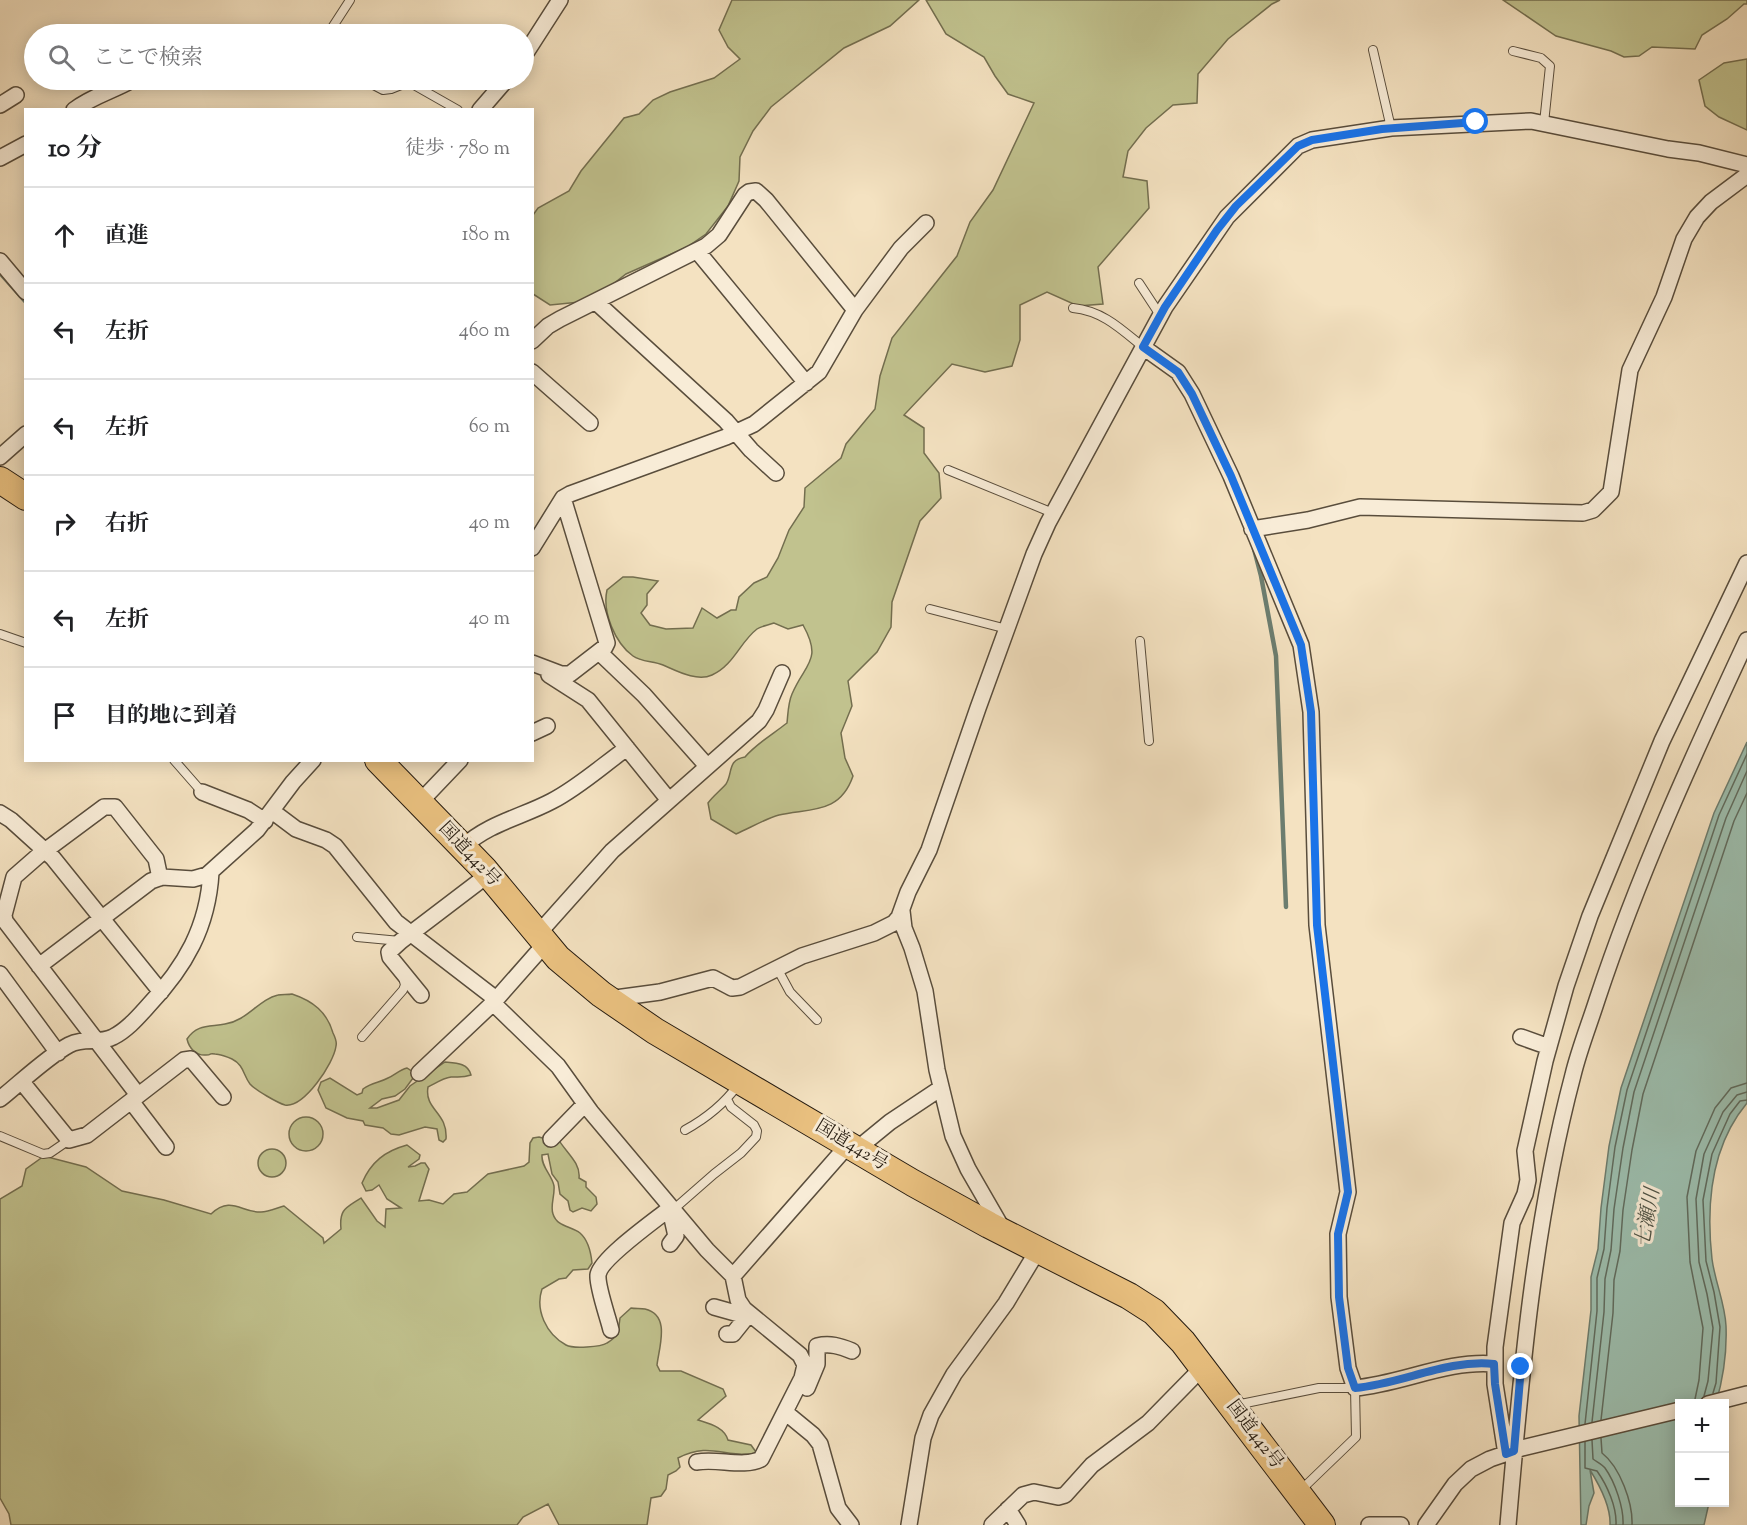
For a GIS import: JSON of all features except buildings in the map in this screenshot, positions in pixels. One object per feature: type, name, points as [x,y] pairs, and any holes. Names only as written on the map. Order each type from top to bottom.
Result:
[{"type":"highway","points":[[0,480],[24,496]]},
{"type":"highway","name":"国道442号","points":[[380,762],[489,874],[541,940],[570,969],[734,1090],[853,1147],[1007,1235],[1129,1296],[1154,1312],[1178,1336],[1322,1525]]},
{"type":"street","points":[[534,40],[560,0]]},
{"type":"street","points":[[77,108],[87,101],[114,90]]},
{"type":"street","points":[[482,108],[497,90]]},
{"type":"street","points":[[0,105],[16,95]]},
{"type":"street","points":[[608,999],[660,992],[713,978],[729,987],[736,988],[812,952],[874,933],[894,923],[902,911],[908,892],[929,850],[1038,546],[1053,513],[1160,315],[1227,217],[1298,146],[1312,140],[1391,128],[1531,121],[1668,149],[1699,153],[1747,165]]},
{"type":"street","points":[[0,158],[24,145]]},
{"type":"street","points":[[1252,529],[1308,520],[1360,507],[1583,513],[1593,510],[1611,492],[1630,370],[1664,297],[1684,239],[1697,217],[1711,202],[1747,174]]},
{"type":"street","points":[[534,339],[554,322],[698,252],[719,235],[745,195],[756,191],[855,310]]},
{"type":"street","points":[[534,545],[563,498],[576,491],[736,433],[754,424],[815,376],[825,363],[855,310],[901,248],[926,223]]},
{"type":"street","points":[[698,252],[806,383]]},
{"type":"street","points":[[0,261],[24,290]]},
{"type":"street","points":[[596,302],[726,421],[751,450],[776,473]]},
{"type":"street","points":[[1143,347],[1172,366],[1187,385],[1217,445],[1299,638],[1311,712],[1317,925],[1348,1192],[1338,1234],[1339,1297],[1348,1368],[1355,1388],[1384,1384],[1457,1365],[1494,1364]]},
{"type":"street","points":[[534,374],[590,423]]},
{"type":"street","points":[[0,458],[24,436]]},
{"type":"street","points":[[537,664],[561,674],[570,674],[605,647],[606,638],[563,498]]},
{"type":"street","points":[[1514,1451],[1495,1384],[1494,1364],[1510,1234],[1513,1218],[1526,1194],[1528,1180],[1525,1150],[1549,1047],[1566,986],[1590,916],[1662,741],[1747,563]]},
{"type":"street","points":[[1508,1525],[1521,1368],[1538,1247],[1554,1158],[1581,1047],[1629,907],[1661,830],[1747,640]]},
{"type":"street","points":[[599,652],[644,695],[707,766]]},
{"type":"street","points":[[537,664],[544,673],[588,700],[668,799]]},
{"type":"street","points":[[419,1073],[495,1001],[612,851],[668,799],[759,721],[783,673]]},
{"type":"street","points":[[534,732],[547,726]]},
{"type":"street","points":[[463,847],[481,831],[564,794],[627,748]]},
{"type":"street","points":[[39,966],[147,883],[159,878],[198,878],[211,872],[253,835],[311,762]]},
{"type":"street","points":[[420,802],[458,762]]},
{"type":"street","points":[[202,792],[268,816],[335,846],[406,937],[495,1001],[551,1059],[585,1104],[707,1250],[733,1276],[738,1300],[748,1315],[800,1355],[804,1369],[765,1453],[757,1461],[746,1463],[708,1460],[697,1462]]},
{"type":"street","points":[[159,878],[157,864],[152,854],[112,805],[98,809],[14,877],[2,916],[96,1040],[166,1147]]},
{"type":"street","points":[[0,813],[45,850],[161,992]]},
{"type":"street","points":[[0,1099],[58,1053],[76,1042],[111,1039],[139,1016],[161,992],[182,963],[197,934],[208,902],[211,872]]},
{"type":"street","points":[[421,994],[390,957],[389,952],[489,874]]},
{"type":"street","points":[[902,911],[904,928],[925,991],[941,1088],[953,1136],[1007,1235]]},
{"type":"street","points":[[0,974],[58,1053]]},
{"type":"street","points":[[1521,1037],[1549,1047]]},
{"type":"street","points":[[22,1082],[69,1140],[87,1135],[184,1060],[191,1059],[223,1097]]},
{"type":"street","points":[[733,1276],[853,1147],[941,1088]]},
{"type":"street","points":[[551,1139],[585,1104]]},
{"type":"street","points":[[670,1244],[676,1236],[671,1207]]},
{"type":"street","points":[[611,1330],[598,1281],[600,1269],[611,1256],[671,1207]]},
{"type":"street","points":[[909,1525],[923,1438],[931,1415],[954,1374],[1006,1303],[1038,1250]]},
{"type":"street","points":[[714,1307],[748,1315]]},
{"type":"street","points":[[727,1334],[733,1334],[748,1315]]},
{"type":"street","points":[[795,1391],[808,1386],[817,1364],[817,1346],[828,1344],[852,1351]]},
{"type":"street","points":[[992,1525],[1027,1493],[1034,1492],[1058,1497],[1065,1495],[1092,1465],[1148,1423],[1202,1368]]},
{"type":"street","points":[[1728,1399],[1747,1394]]},
{"type":"street","points":[[1426,1525],[1463,1476],[1482,1463],[1514,1451],[1675,1411]]},
{"type":"street","points":[[785,1412],[813,1435],[820,1444],[837,1508],[851,1525]]},
{"type":"street","points":[[1008,1509],[1017,1525]]},
{"type":"street","points":[[1369,1525],[1401,1525]]},
{"type":"lane","points":[[334,24],[350,0]]},
{"type":"lane","points":[[1372,50],[1391,128]]},
{"type":"lane","points":[[1513,51],[1541,58],[1550,66],[1544,123]]},
{"type":"lane","points":[[423,90],[454,108]]},
{"type":"lane","points":[[1139,283],[1160,315]]},
{"type":"lane","points":[[1074,308],[1085,309],[1103,316],[1143,347]]},
{"type":"lane","points":[[948,470],[1053,513]]},
{"type":"lane","points":[[930,609],[1008,629]]},
{"type":"lane","points":[[0,634],[24,642]]},
{"type":"lane","points":[[1140,640],[1149,741]]},
{"type":"lane","points":[[176,762],[202,792]]},
{"type":"lane","points":[[357,937],[406,937]]},
{"type":"lane","points":[[777,968],[790,992],[817,1020]]},
{"type":"lane","points":[[362,1037],[403,990],[405,980],[400,969]]},
{"type":"lane","points":[[685,1130],[700,1122],[734,1090]]},
{"type":"lane","points":[[671,1207],[741,1153],[756,1137],[757,1131],[753,1125],[731,1107],[734,1090]]},
{"type":"lane","points":[[0,1136],[43,1154],[50,1153],[69,1140]]},
{"type":"lane","points":[[1232,1406],[1319,1388],[1355,1388],[1356,1437],[1298,1492]]},
{"type":"green space","points":[[732,0],[919,0],[890,26],[844,48],[771,107],[753,131],[740,157],[739,181],[728,206],[706,234],[687,247],[626,274],[608,288],[580,302],[550,305],[534,295],[534,214],[538,208],[569,191],[581,171],[624,118],[639,114],[653,100],[670,92],[714,78],[740,59],[728,47],[719,30]]},
{"type":"green space","points":[[926,0],[1280,0],[1228,39],[1198,74],[1197,103],[1173,105],[1146,128],[1128,151],[1123,177],[1147,181],[1149,208],[1098,267],[1103,304],[1078,306],[1047,292],[1020,305],[1020,340],[1012,366],[985,372],[952,364],[904,415],[924,428],[924,453],[939,473],[941,498],[920,521],[892,602],[891,627],[877,652],[848,681],[852,706],[841,733],[845,758],[853,776],[840,797],[832,803],[813,810],[779,815],[736,834],[711,819],[708,803],[726,784],[735,761],[745,757],[759,743],[787,723],[791,697],[812,654],[809,637],[803,625],[788,629],[774,623],[759,628],[751,634],[720,671],[706,677],[694,676],[633,656],[621,643],[611,626],[606,608],[607,590],[623,577],[658,581],[647,594],[647,605],[641,613],[650,625],[666,629],[693,628],[702,608],[717,618],[731,610],[736,610],[739,597],[754,583],[767,577],[778,558],[789,530],[804,507],[805,488],[841,458],[846,444],[875,409],[880,376],[892,338],[957,256],[970,222],[993,190],[1034,103],[1008,94],[984,57],[946,34]]},
{"type":"green space","points":[[1503,0],[1747,0],[1747,4],[1702,35],[1695,49],[1652,47],[1639,56],[1624,57],[1611,51],[1556,36]]},
{"type":"green space","points":[[1747,59],[1747,130],[1719,117],[1705,106],[1699,80],[1724,63]]},
{"type":"green space","points":[[292,994],[313,1004],[323,1013],[336,1043],[330,1063],[317,1083],[293,1104],[282,1104],[257,1090],[250,1084],[239,1064],[232,1059],[217,1054],[199,1054],[189,1045],[187,1039],[199,1028],[233,1022],[271,997]]},
{"type":"green space","points":[[445,1062],[464,1066],[471,1075],[448,1078],[428,1087],[429,1101],[446,1130],[446,1139],[443,1142],[439,1140],[437,1129],[425,1127],[399,1135],[391,1134],[383,1128],[365,1125],[363,1121],[347,1118],[326,1108],[318,1090],[321,1082],[330,1078],[357,1095],[362,1093],[366,1087],[385,1080],[404,1069],[407,1068],[416,1074],[405,1089],[395,1096],[382,1099],[370,1108],[377,1108],[399,1100],[410,1086]]},
{"type":"green space","points":[[306,1117],[318,1122],[323,1134],[318,1146],[306,1151],[294,1146],[289,1134],[294,1122]]},
{"type":"green space","points":[[557,1137],[575,1162],[579,1178],[586,1182],[586,1187],[596,1197],[597,1204],[591,1211],[582,1208],[573,1212],[570,1210],[568,1201],[560,1194],[558,1182],[552,1174],[548,1154],[542,1155],[543,1163],[554,1186],[553,1214],[561,1224],[583,1236],[589,1247],[592,1263],[588,1269],[573,1270],[566,1278],[559,1279],[542,1289],[541,1313],[548,1328],[566,1345],[593,1346],[607,1343],[618,1334],[620,1318],[631,1308],[653,1312],[658,1318],[662,1332],[657,1365],[660,1371],[681,1371],[723,1389],[726,1396],[698,1420],[720,1429],[728,1440],[751,1445],[756,1452],[754,1454],[733,1454],[708,1450],[689,1453],[678,1458],[680,1467],[668,1475],[666,1489],[661,1496],[651,1498],[647,1525],[559,1525],[548,1504],[523,1517],[517,1525],[11,1525],[9,1514],[0,1498],[0,1199],[22,1186],[26,1169],[44,1156],[86,1167],[122,1191],[211,1214],[218,1208],[231,1205],[254,1212],[270,1211],[284,1206],[323,1238],[324,1243],[341,1229],[342,1213],[361,1198],[377,1221],[385,1227],[386,1209],[401,1208],[387,1199],[379,1185],[366,1191],[362,1183],[374,1163],[392,1151],[407,1145],[420,1155],[419,1159],[408,1167],[425,1163],[429,1169],[419,1201],[429,1200],[443,1204],[454,1194],[467,1192],[488,1174],[524,1166],[529,1162],[530,1143],[533,1138],[546,1139]]},
{"type":"green space","points":[[272,1149],[282,1153],[286,1163],[282,1173],[272,1177],[262,1173],[258,1163],[262,1153]]},
{"type":"water","name":"七瀬川","points":[[1747,742],[1747,1103],[1735,1120],[1719,1157],[1711,1197],[1710,1218],[1712,1259],[1725,1317],[1723,1375],[1717,1399],[1675,1399],[1675,1507],[1708,1507],[1704,1525],[1610,1525],[1607,1503],[1590,1470],[1594,1493],[1586,1525],[1581,1525],[1579,1416],[1591,1310],[1591,1277],[1598,1249],[1609,1146],[1621,1088],[1714,813]]},
{"type":"waterway","points":[[0,273],[24,300]]},
{"type":"waterway","points":[[1254,549],[1276,656],[1286,907]]},
{"type":"route","points":[[1476,122],[1382,129],[1312,140],[1298,146],[1227,217],[1165,307],[1143,347],[1172,366],[1192,394],[1231,476],[1301,645],[1311,712],[1317,925],[1339,1103],[1342,1153],[1348,1185],[1347,1200],[1338,1234],[1338,1246],[1341,1324],[1349,1376],[1355,1388],[1384,1384],[1457,1365],[1494,1364],[1506,1454],[1514,1451],[1521,1367]]}]
